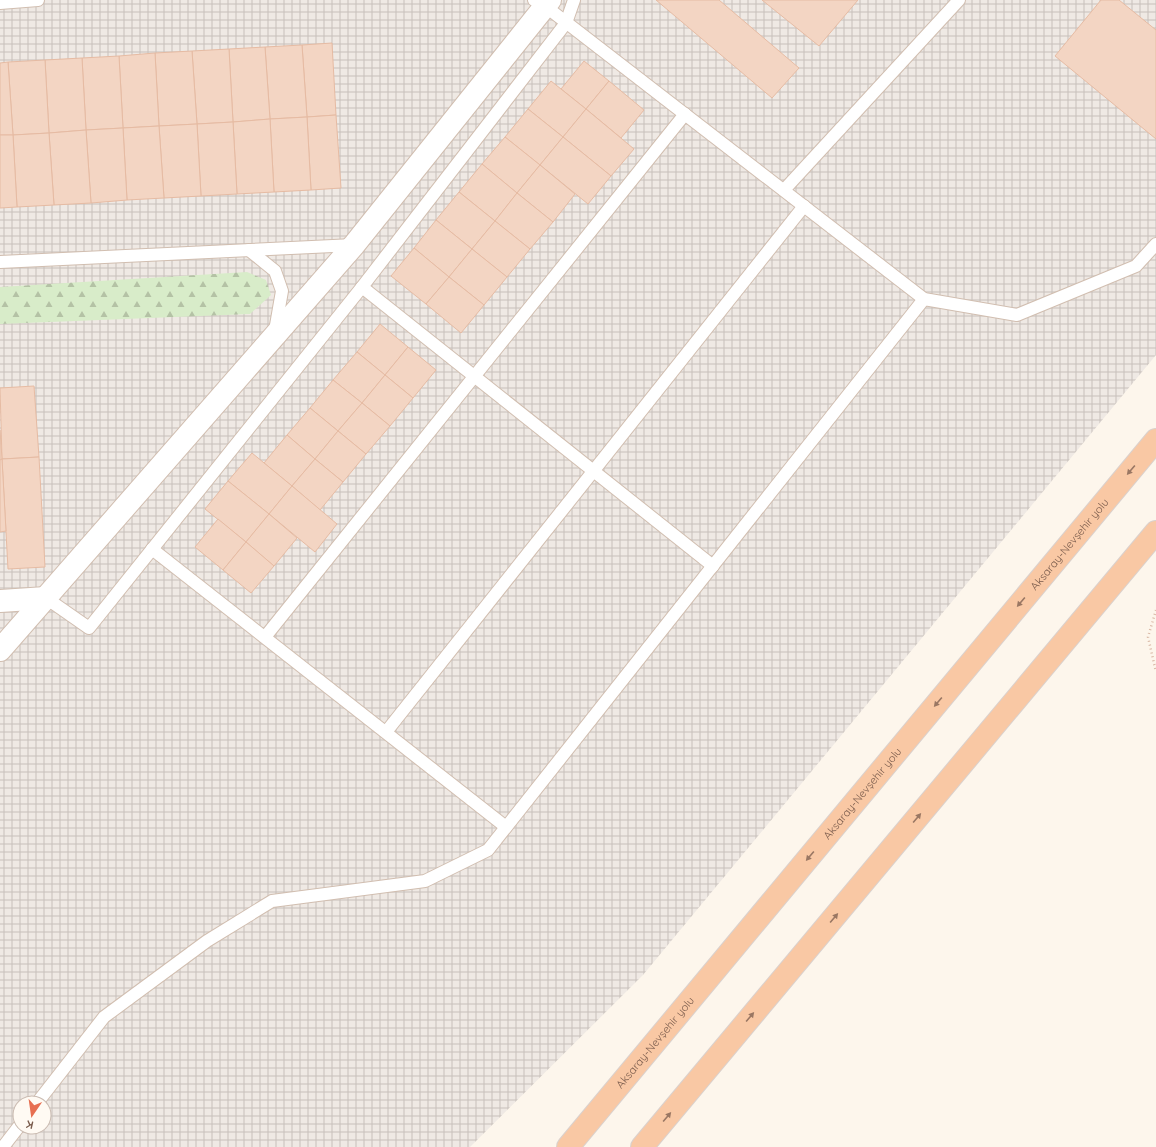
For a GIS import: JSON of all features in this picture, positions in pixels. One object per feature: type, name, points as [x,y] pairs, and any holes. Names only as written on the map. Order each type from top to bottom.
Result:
[{"type":"highway","name":"Aksaray-Nevşehir yolu","points":[[568,1147],[1156,440]]},
{"type":"highway","points":[[642,1147],[1156,532]]},
{"type":"street","points":[[0,650],[354,245],[543,2]]},
{"type":"street","points":[[0,601],[46,598]]},
{"type":"lane","points":[[0,3],[38,0]]},
{"type":"lane","points":[[46,598],[89,628],[362,287],[566,23],[574,0]]},
{"type":"lane","points":[[784,190],[959,0]]},
{"type":"lane","points":[[543,2],[566,23],[924,299],[1017,315],[1136,266],[1156,244]]},
{"type":"lane","points":[[265,637],[685,114]]},
{"type":"lane","points":[[386,732],[804,206]]},
{"type":"lane","points":[[0,262],[354,245]]},
{"type":"lane","points":[[249,250],[275,271],[282,291],[274,336]]},
{"type":"lane","points":[[362,287],[713,566]]},
{"type":"lane","points":[[43,1095],[104,1017],[207,940],[272,901],[425,881],[488,850],[924,299]]},
{"type":"lane","points":[[152,549],[506,827]]},
{"type":"lane","points":[[3,1147],[12,1135]]},
{"type":"path","points":[[1156,610],[1148,637],[1156,672]]},
{"type":"shaded area","points":[[0,0],[1156,0],[1156,355],[643,975],[470,1147],[0,1147]]},
{"type":"green space","points":[[247,272],[266,280],[271,295],[250,314],[0,324],[0,287]]},
{"type":"building","points":[[656,0],[719,0],[799,68],[772,98]]},
{"type":"building","points":[[762,0],[858,0],[819,46]]},
{"type":"building","points":[[1101,0],[1119,0],[1156,30],[1156,139],[1055,56]]},
{"type":"building","points":[[332,43],[336,115],[307,117],[302,45]]},
{"type":"building","points":[[302,45],[307,117],[270,119],[265,47]]},
{"type":"building","points":[[265,47],[270,119],[233,122],[229,49]]},
{"type":"building","points":[[229,49],[233,122],[197,124],[192,51]]},
{"type":"building","points":[[192,51],[197,124],[159,126],[155,53]]},
{"type":"building","points":[[155,53],[159,126],[123,128],[119,56]]},
{"type":"building","points":[[119,56],[123,128],[86,130],[82,58]]},
{"type":"building","points":[[82,58],[86,130],[49,133],[45,60]]},
{"type":"building","points":[[45,60],[49,133],[13,135],[8,62]]},
{"type":"building","points":[[584,61],[609,81],[586,109],[561,89]]},
{"type":"building","points":[[8,62],[13,135],[0,135],[0,63]]},
{"type":"building","points":[[551,81],[586,109],[563,137],[528,109]]},
{"type":"building","points":[[609,81],[644,110],[621,138],[586,109]]},
{"type":"building","points":[[528,109],[563,137],[540,165],[505,137]]},
{"type":"building","points":[[586,109],[634,149],[611,176],[563,137]]},
{"type":"building","points":[[336,115],[341,188],[311,190],[307,117]]},
{"type":"building","points":[[307,117],[311,190],[274,192],[270,119]]},
{"type":"building","points":[[270,119],[274,192],[237,194],[233,122]]},
{"type":"building","points":[[233,122],[237,194],[201,196],[197,124]]},
{"type":"building","points":[[197,124],[201,196],[164,198],[159,126]]},
{"type":"building","points":[[159,126],[164,198],[127,200],[123,128]]},
{"type":"building","points":[[123,128],[127,200],[91,203],[86,130]]},
{"type":"building","points":[[86,130],[91,203],[54,205],[49,133]]},
{"type":"building","points":[[49,133],[54,205],[17,207],[13,135]]},
{"type":"building","points":[[0,135],[13,135],[17,207],[0,208]]},
{"type":"building","points":[[505,137],[540,165],[517,193],[482,164]]},
{"type":"building","points":[[563,137],[611,176],[588,204],[540,165]]},
{"type":"building","points":[[482,164],[517,193],[495,221],[459,192]]},
{"type":"building","points":[[540,165],[575,194],[553,222],[517,193]]},
{"type":"building","points":[[459,192],[495,221],[472,249],[436,220]]},
{"type":"building","points":[[517,193],[553,222],[530,249],[495,221]]},
{"type":"building","points":[[436,220],[472,249],[449,277],[414,248]]},
{"type":"building","points":[[495,221],[530,249],[507,277],[472,249]]},
{"type":"building","points":[[414,248],[449,277],[426,304],[391,276]]},
{"type":"building","points":[[472,249],[507,277],[484,305],[449,277]]},
{"type":"building","points":[[449,277],[484,305],[461,333],[426,304]]},
{"type":"building","points":[[380,324],[408,347],[385,375],[357,352]]},
{"type":"building","points":[[408,347],[436,370],[413,398],[385,375]]},
{"type":"building","points":[[357,352],[385,375],[362,403],[333,380]]},
{"type":"building","points":[[385,375],[413,398],[390,426],[362,403]]},
{"type":"building","points":[[333,380],[362,403],[338,431],[310,408]]},
{"type":"building","points":[[34,386],[39,457],[2,459],[0,388]]},
{"type":"building","points":[[362,403],[390,426],[366,454],[338,431]]},
{"type":"building","points":[[310,408],[338,431],[315,459],[287,435]]},
{"type":"building","points":[[0,430],[2,459],[0,460]]},
{"type":"building","points":[[338,431],[366,454],[343,482],[315,459]]},
{"type":"building","points":[[287,435],[315,459],[292,486],[264,463]]},
{"type":"building","points":[[252,453],[292,486],[269,514],[228,481]]},
{"type":"building","points":[[39,457],[45,567],[8,569],[2,459]]},
{"type":"building","points":[[2,459],[6,531],[0,532],[0,460]]},
{"type":"building","points":[[315,459],[343,482],[320,510],[292,486]]},
{"type":"building","points":[[228,481],[269,514],[246,542],[205,509]]},
{"type":"building","points":[[292,486],[337,524],[315,552],[269,514]]},
{"type":"building","points":[[269,514],[297,538],[274,566],[246,542]]},
{"type":"building","points":[[218,519],[246,542],[223,570],[195,547]]},
{"type":"building","points":[[246,542],[274,566],[251,593],[223,570]]}]
